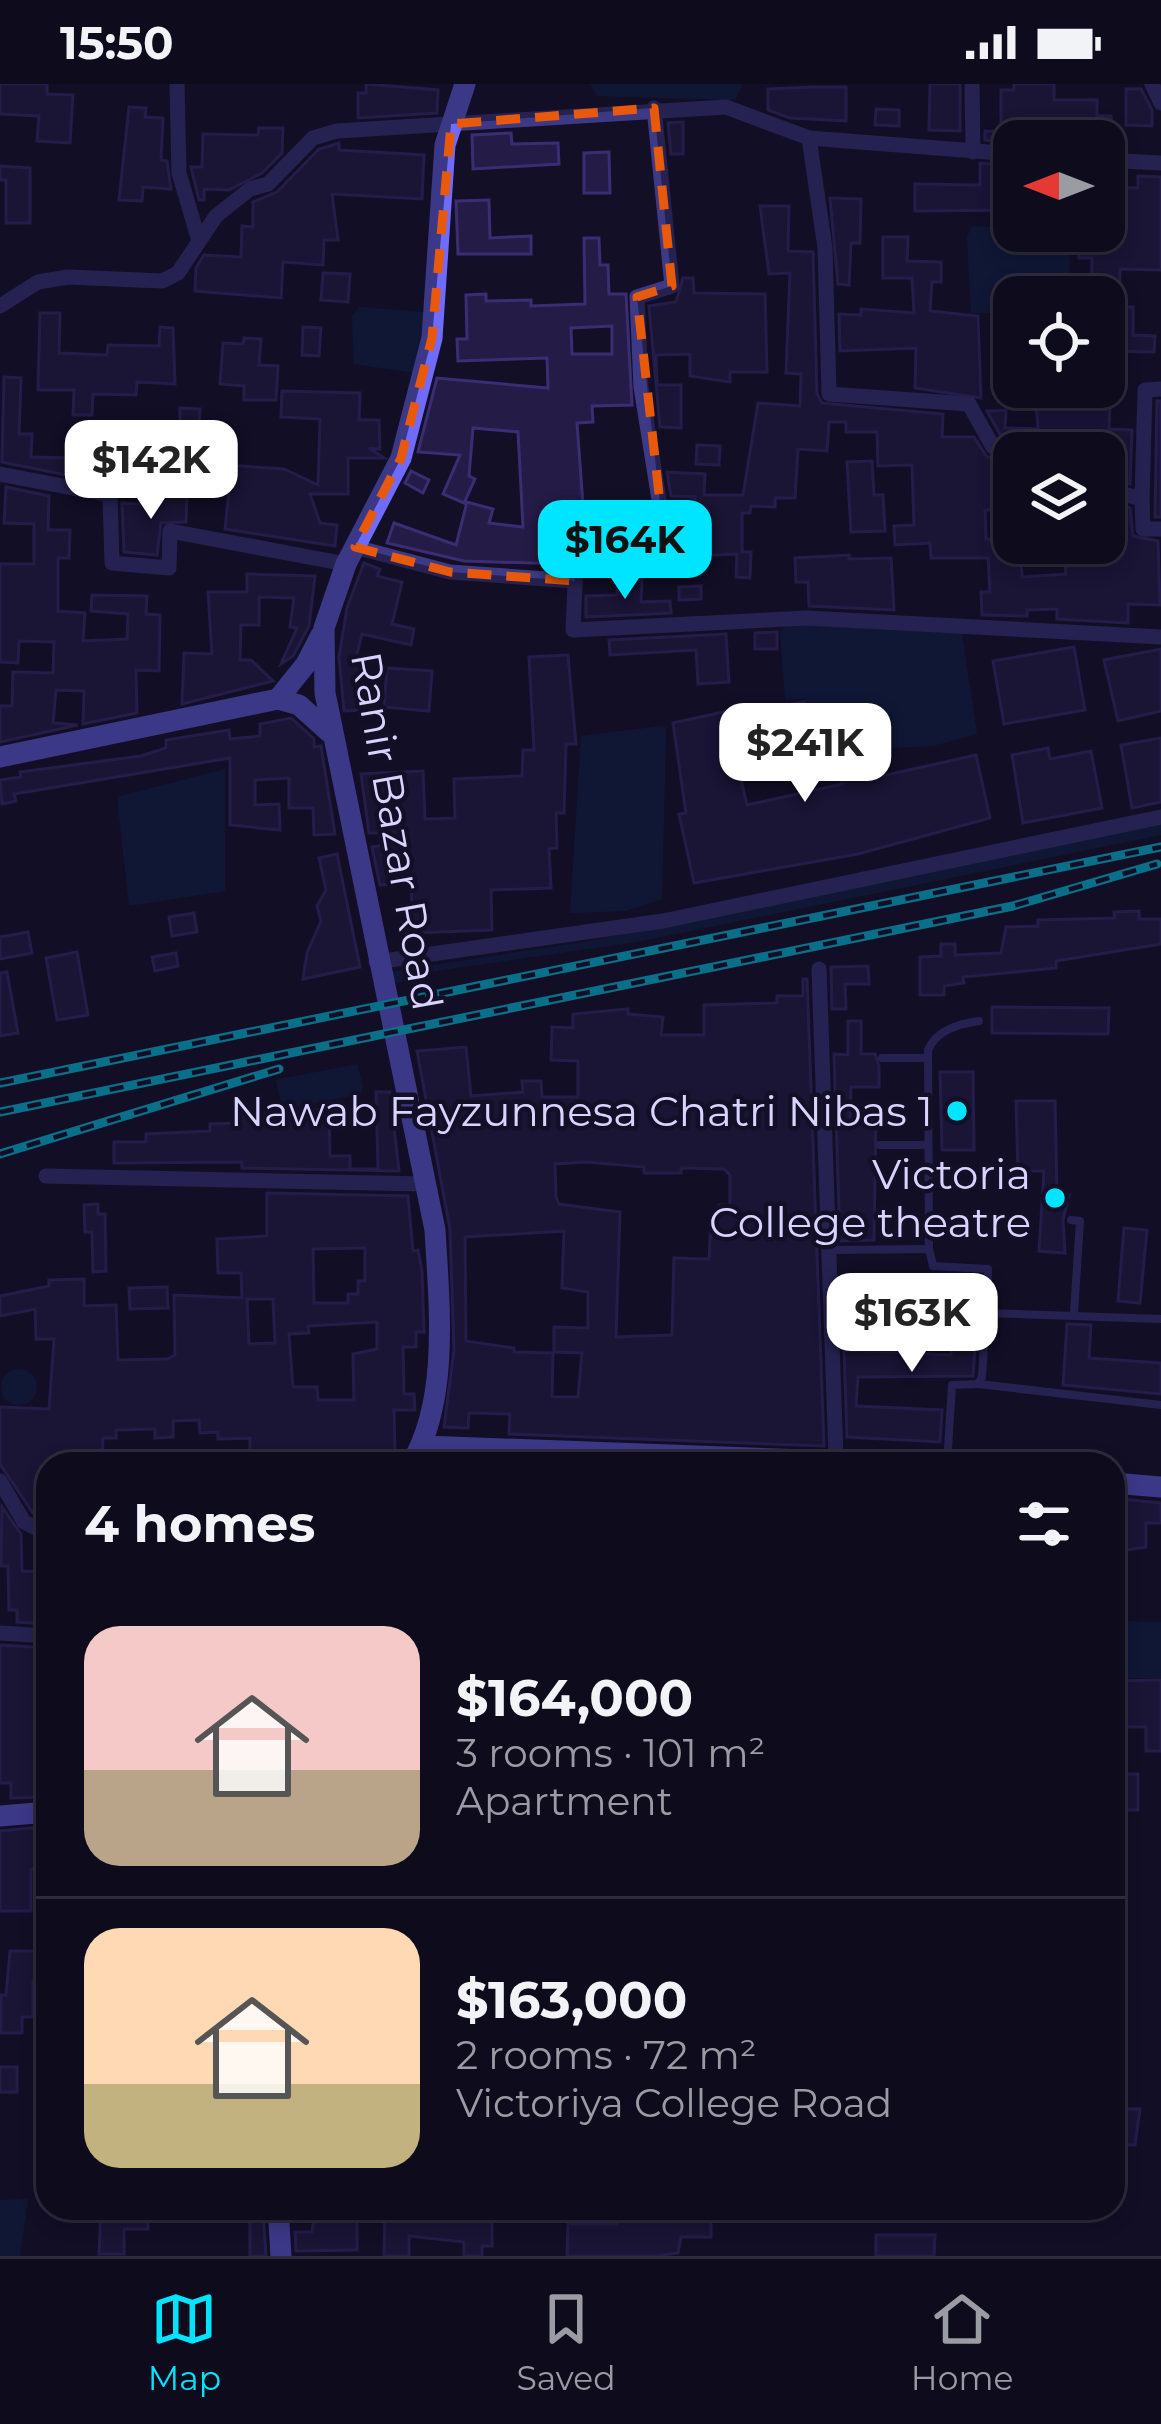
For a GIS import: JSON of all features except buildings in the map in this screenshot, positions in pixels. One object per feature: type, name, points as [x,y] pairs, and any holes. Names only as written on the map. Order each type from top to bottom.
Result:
[{"type":"main road","name":"Ranir Bazar Road","points":[[418,1452],[433,1401],[439,1294],[435,1230],[376,962],[325,692],[324,628],[351,556],[401,458],[432,338],[445,146],[465,84]]},
{"type":"main road","points":[[278,699],[306,664],[324,628]]},
{"type":"main road","points":[[0,757],[278,699],[314,715],[334,737]]},
{"type":"main road","points":[[1125,1484],[1161,1487]]},
{"type":"main road","points":[[0,1816],[36,1813]]},
{"type":"main road","points":[[278,2220],[280,2256]]},
{"type":"street","points":[[177,84],[179,173],[199,242]]},
{"type":"street","points":[[972,84],[973,152]]},
{"type":"street","points":[[1152,84],[1161,103]]},
{"type":"street","points":[[0,306],[38,283],[68,277],[162,281],[178,273],[216,217],[250,189],[268,184],[314,138],[337,131],[726,106],[809,138],[993,153]]},
{"type":"street","points":[[654,108],[672,286],[638,297],[641,388],[661,512],[578,517],[573,630],[807,618],[1161,638]]},
{"type":"street","points":[[809,138],[825,248],[829,394],[969,404],[993,446]]},
{"type":"street","points":[[1125,161],[1161,163]]},
{"type":"street","points":[[1161,389],[1145,390],[1142,499],[1142,529],[1161,529]]},
{"type":"street","points":[[0,474],[110,495],[112,563],[169,568],[170,531],[449,572],[575,581]]},
{"type":"street","points":[[1125,495],[1142,499]]},
{"type":"street","points":[[376,962],[663,920],[1161,817]]},
{"type":"street","points":[[819,968],[836,1452]]},
{"type":"street","points":[[46,1175],[425,1184]]},
{"type":"street","points":[[0,1481],[24,1522],[36,1528]]},
{"type":"street","points":[[0,1633],[36,1635]]},
{"type":"lane","points":[[978,1384],[988,1269],[933,1266],[927,1058],[933,1039],[957,1024],[979,1021]]},
{"type":"lane","points":[[882,1058],[927,1058]]},
{"type":"lane","points":[[880,1145],[927,1145]]},
{"type":"lane","points":[[1071,1220],[1081,1221],[1074,1312]]},
{"type":"lane","points":[[830,1250],[929,1249]]},
{"type":"lane","points":[[986,1313],[1161,1318]]},
{"type":"lane","points":[[948,1452],[952,1385],[1161,1405]]},
{"type":"highlighted area","points":[[654,108],[672,286],[637,297],[661,512],[578,517],[575,581],[450,572],[355,547],[401,458],[432,338],[451,124]]},
{"type":"water","points":[[590,84],[743,84],[735,100],[598,96]]},
{"type":"water","points":[[972,226],[993,227],[993,252],[1070,252],[1069,276],[993,276],[993,313],[971,313],[967,237]]},
{"type":"water","points":[[359,307],[423,312],[429,321],[414,373],[354,364],[352,316]]},
{"type":"water","points":[[788,623],[961,628],[977,734],[933,746],[817,752],[804,699],[785,700],[780,632]]},
{"type":"water","points":[[666,729],[662,899],[626,911],[570,913],[581,736]]},
{"type":"water","points":[[225,769],[225,891],[129,906],[117,797]]},
{"type":"water","points":[[1161,824],[1161,835],[637,942],[435,971],[396,983],[389,972],[589,941]]},
{"type":"water","points":[[357,1064],[363,1086],[360,1094],[282,1110],[276,1080]]},
{"type":"water","points":[[19,1369],[32,1374],[37,1387],[32,1400],[19,1405],[6,1400],[1,1387],[6,1374]]},
{"type":"water","points":[[1125,1621],[1161,1622],[1161,1678],[1125,1678]]},
{"type":"water","points":[[28,2199],[20,2256],[0,2256],[0,2200]]},
{"type":"railway","points":[[0,1083],[1161,847]]},
{"type":"railway","points":[[0,1112],[1013,906],[1157,864]]},
{"type":"railway","points":[[0,1154],[279,1069]]},
{"type":"place","name":"Nawab Fayzunnesa Chatri Nibas 1","points":[[957,1111]]},
{"type":"place","name":"Victoria College theatre","points":[[1055,1198]]}]
